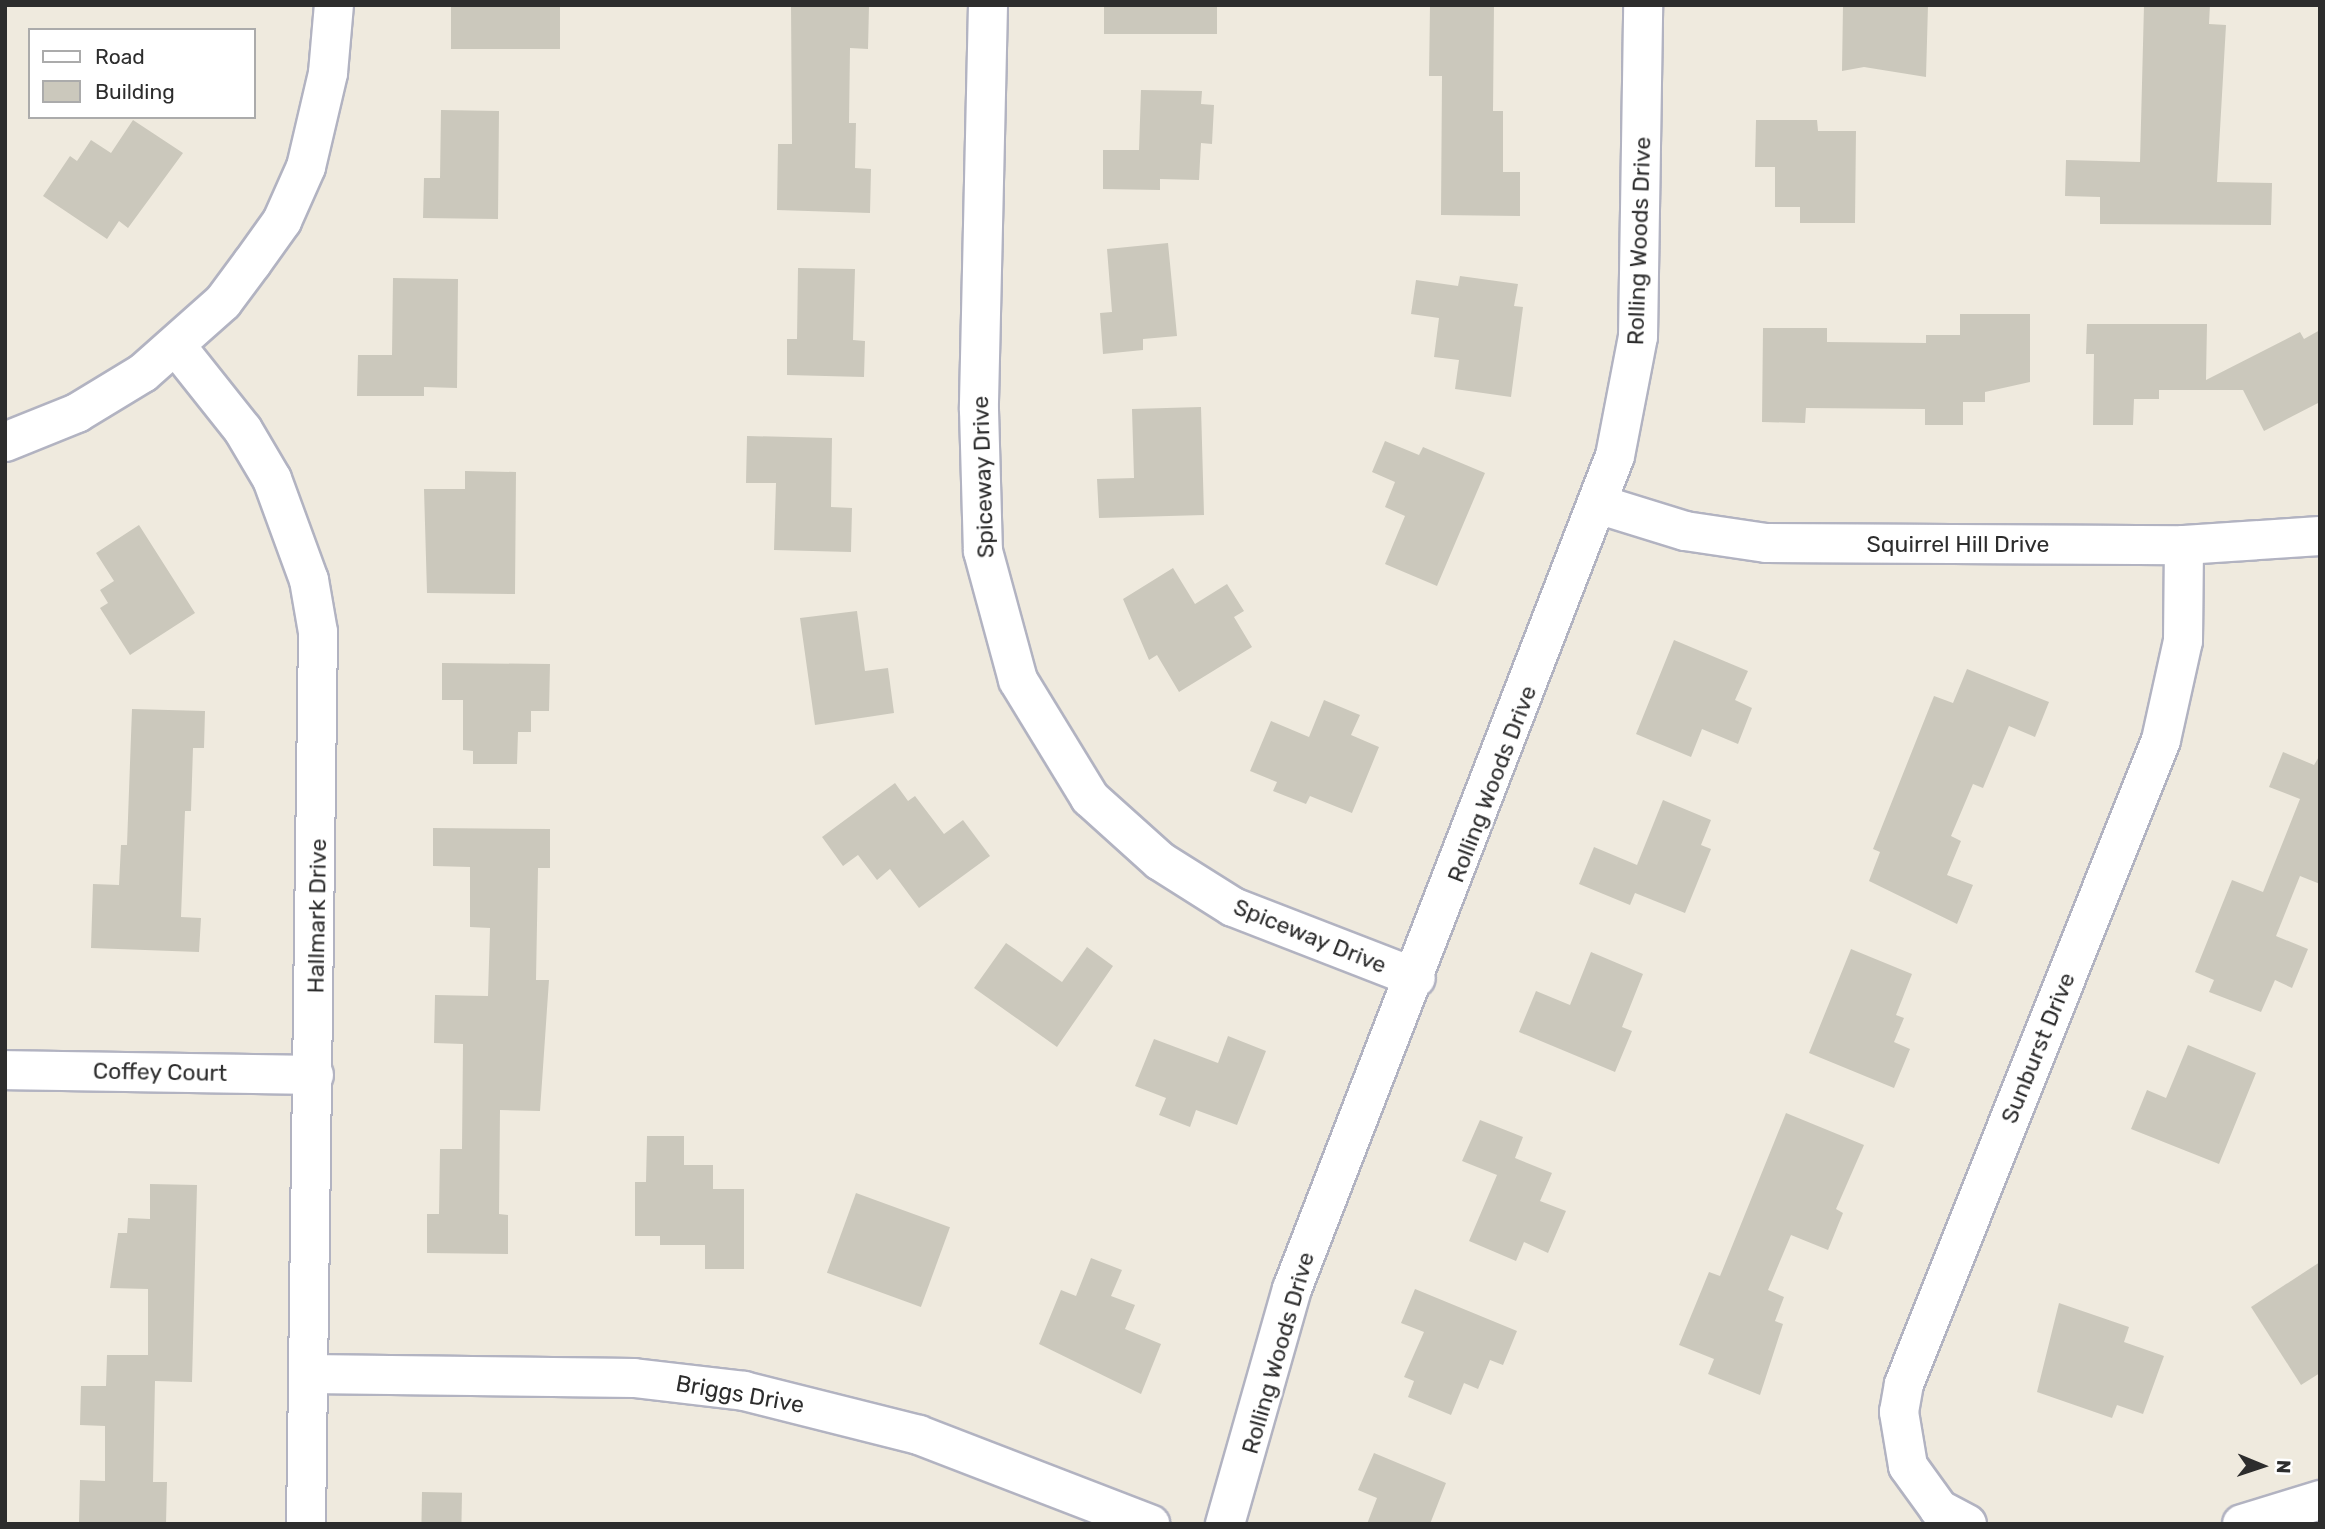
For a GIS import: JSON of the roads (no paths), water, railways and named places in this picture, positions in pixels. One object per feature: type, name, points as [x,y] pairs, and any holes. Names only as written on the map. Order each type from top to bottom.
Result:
[{"type":"street","points":[[5,442],[110,395],[177,347],[223,302],[282,221],[319,123],[334,5]]},
{"type":"street","name":"Spiceway Drive","points":[[988,5],[979,410],[983,551],[1018,680],[1090,798],[1170,868],[1233,907],[1416,978]]},
{"type":"street","name":"Rolling Woods Drive","points":[[1225,1524],[1292,1289],[1601,505],[1638,337],[1644,10]]},
{"type":"street","name":"Hallmark Drive","points":[[177,347],[243,430],[272,479],[309,580],[322,688],[306,1524]]},
{"type":"street","name":"Squirrel Hill Drive","points":[[1601,505],[1685,531],[1766,542],[2184,545],[2320,536]]},
{"type":"street","name":"Sunburst Drive","points":[[1967,1524],[1939,1509],[1908,1466],[1899,1412],[1904,1384],[2161,740],[2183,641],[2184,545]]},
{"type":"street","name":"Coffey Court","points":[[5,1070],[314,1075]]},
{"type":"street","name":"Briggs Drive","points":[[309,1374],[634,1378],[744,1391],[919,1435],[1150,1524]]},
{"type":"street","points":[[2242,1524],[2320,1500]]}]
